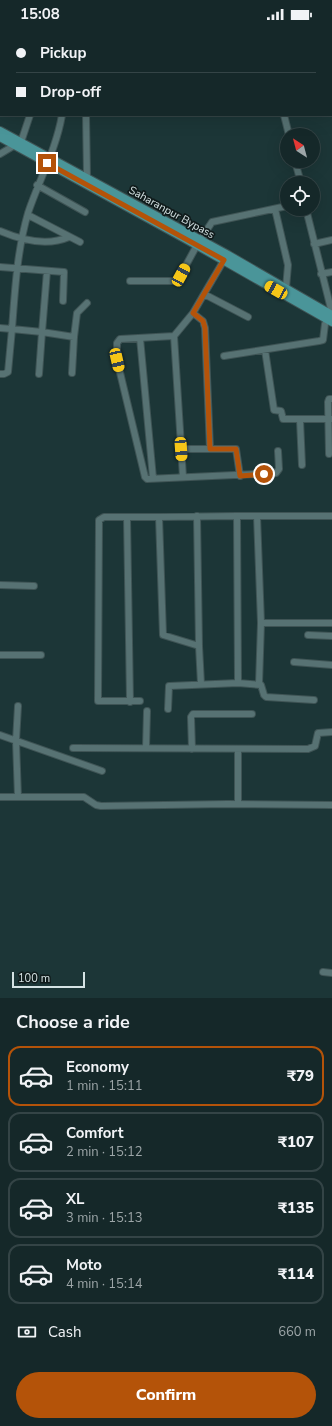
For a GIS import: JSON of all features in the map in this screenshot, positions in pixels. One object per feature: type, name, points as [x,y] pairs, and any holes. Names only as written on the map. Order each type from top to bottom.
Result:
[{"type":"main road","name":"Saharanpur Bypass","points":[[0,131],[18,144],[49,161],[87,177],[199,243],[286,288],[331,315]]},
{"type":"main road","points":[[0,137],[18,144]]},
{"type":"main road","points":[[49,161],[199,243]]},
{"type":"main road","points":[[214,251],[224,260],[331,315]]},
{"type":"street","points":[[0,154],[18,144],[30,116]]},
{"type":"street","points":[[0,374],[8,372],[21,240],[37,185],[49,161],[59,132],[62,116]]},
{"type":"street","points":[[86,116],[87,177]]},
{"type":"street","points":[[284,116],[287,128]]},
{"type":"street","points":[[37,185],[85,212]]},
{"type":"street","points":[[130,281],[175,281],[179,278],[212,222],[280,207]]},
{"type":"street","points":[[275,208],[288,265],[286,288]]},
{"type":"street","points":[[28,215],[80,242]]},
{"type":"street","points":[[224,356],[322,341],[325,324],[331,315],[308,216]]},
{"type":"street","points":[[0,231],[21,240],[38,242],[59,240],[69,237]]},
{"type":"street","points":[[314,244],[332,240]]},
{"type":"street","points":[[183,477],[174,336],[193,313],[224,260]]},
{"type":"street","points":[[0,267],[65,273],[63,301]]},
{"type":"street","points":[[39,374],[47,271]]},
{"type":"street","points":[[321,274],[332,272]]},
{"type":"street","points":[[204,294],[248,317]]},
{"type":"street","points":[[72,373],[77,313],[87,303]]},
{"type":"street","points":[[193,313],[203,321],[205,328],[210,449]]},
{"type":"street","points":[[0,328],[74,337]]},
{"type":"street","points":[[174,336],[118,340],[117,360],[142,472],[146,478],[240,476],[277,473],[279,469],[278,451]]},
{"type":"street","points":[[140,338],[153,478]]},
{"type":"street","points":[[265,350],[273,409],[281,411],[283,419],[330,419]]},
{"type":"street","points":[[329,454],[330,419],[328,401],[332,399]]},
{"type":"street","points":[[300,420],[302,465]]},
{"type":"street","points":[[181,449],[236,449],[240,476]]},
{"type":"street","points":[[197,516],[200,684]]},
{"type":"street","points":[[237,516],[238,683]]},
{"type":"street","points":[[258,516],[261,622],[259,684],[262,686],[266,697],[314,700]]},
{"type":"street","points":[[140,701],[100,702],[98,698],[99,520],[104,517],[332,516]]},
{"type":"street","points":[[128,517],[130,702]]},
{"type":"street","points":[[159,517],[163,635],[199,646]]},
{"type":"street","points":[[0,585],[34,586]]},
{"type":"street","points":[[261,622],[332,623]]},
{"type":"street","points":[[308,635],[332,636]]},
{"type":"street","points":[[0,654],[41,655]]},
{"type":"street","points":[[294,662],[332,665]]},
{"type":"street","points":[[168,710],[168,686],[238,683],[259,684]]},
{"type":"street","points":[[18,706],[16,741],[18,797]]},
{"type":"street","points":[[146,748],[147,711]]},
{"type":"street","points":[[192,748],[191,717],[193,714],[252,714]]},
{"type":"street","points":[[73,748],[310,749],[315,746],[318,733],[332,732]]},
{"type":"street","points":[[0,735],[102,771]]},
{"type":"street","points":[[238,749],[238,804]]},
{"type":"street","points":[[0,797],[84,797],[96,805],[101,806],[238,804],[332,805]]},
{"type":"street","points":[[323,972],[332,973]]},
{"type":"route","points":[[47,163],[224,260],[193,313],[203,321],[205,328],[210,449],[236,449],[240,476],[264,474]]}]
